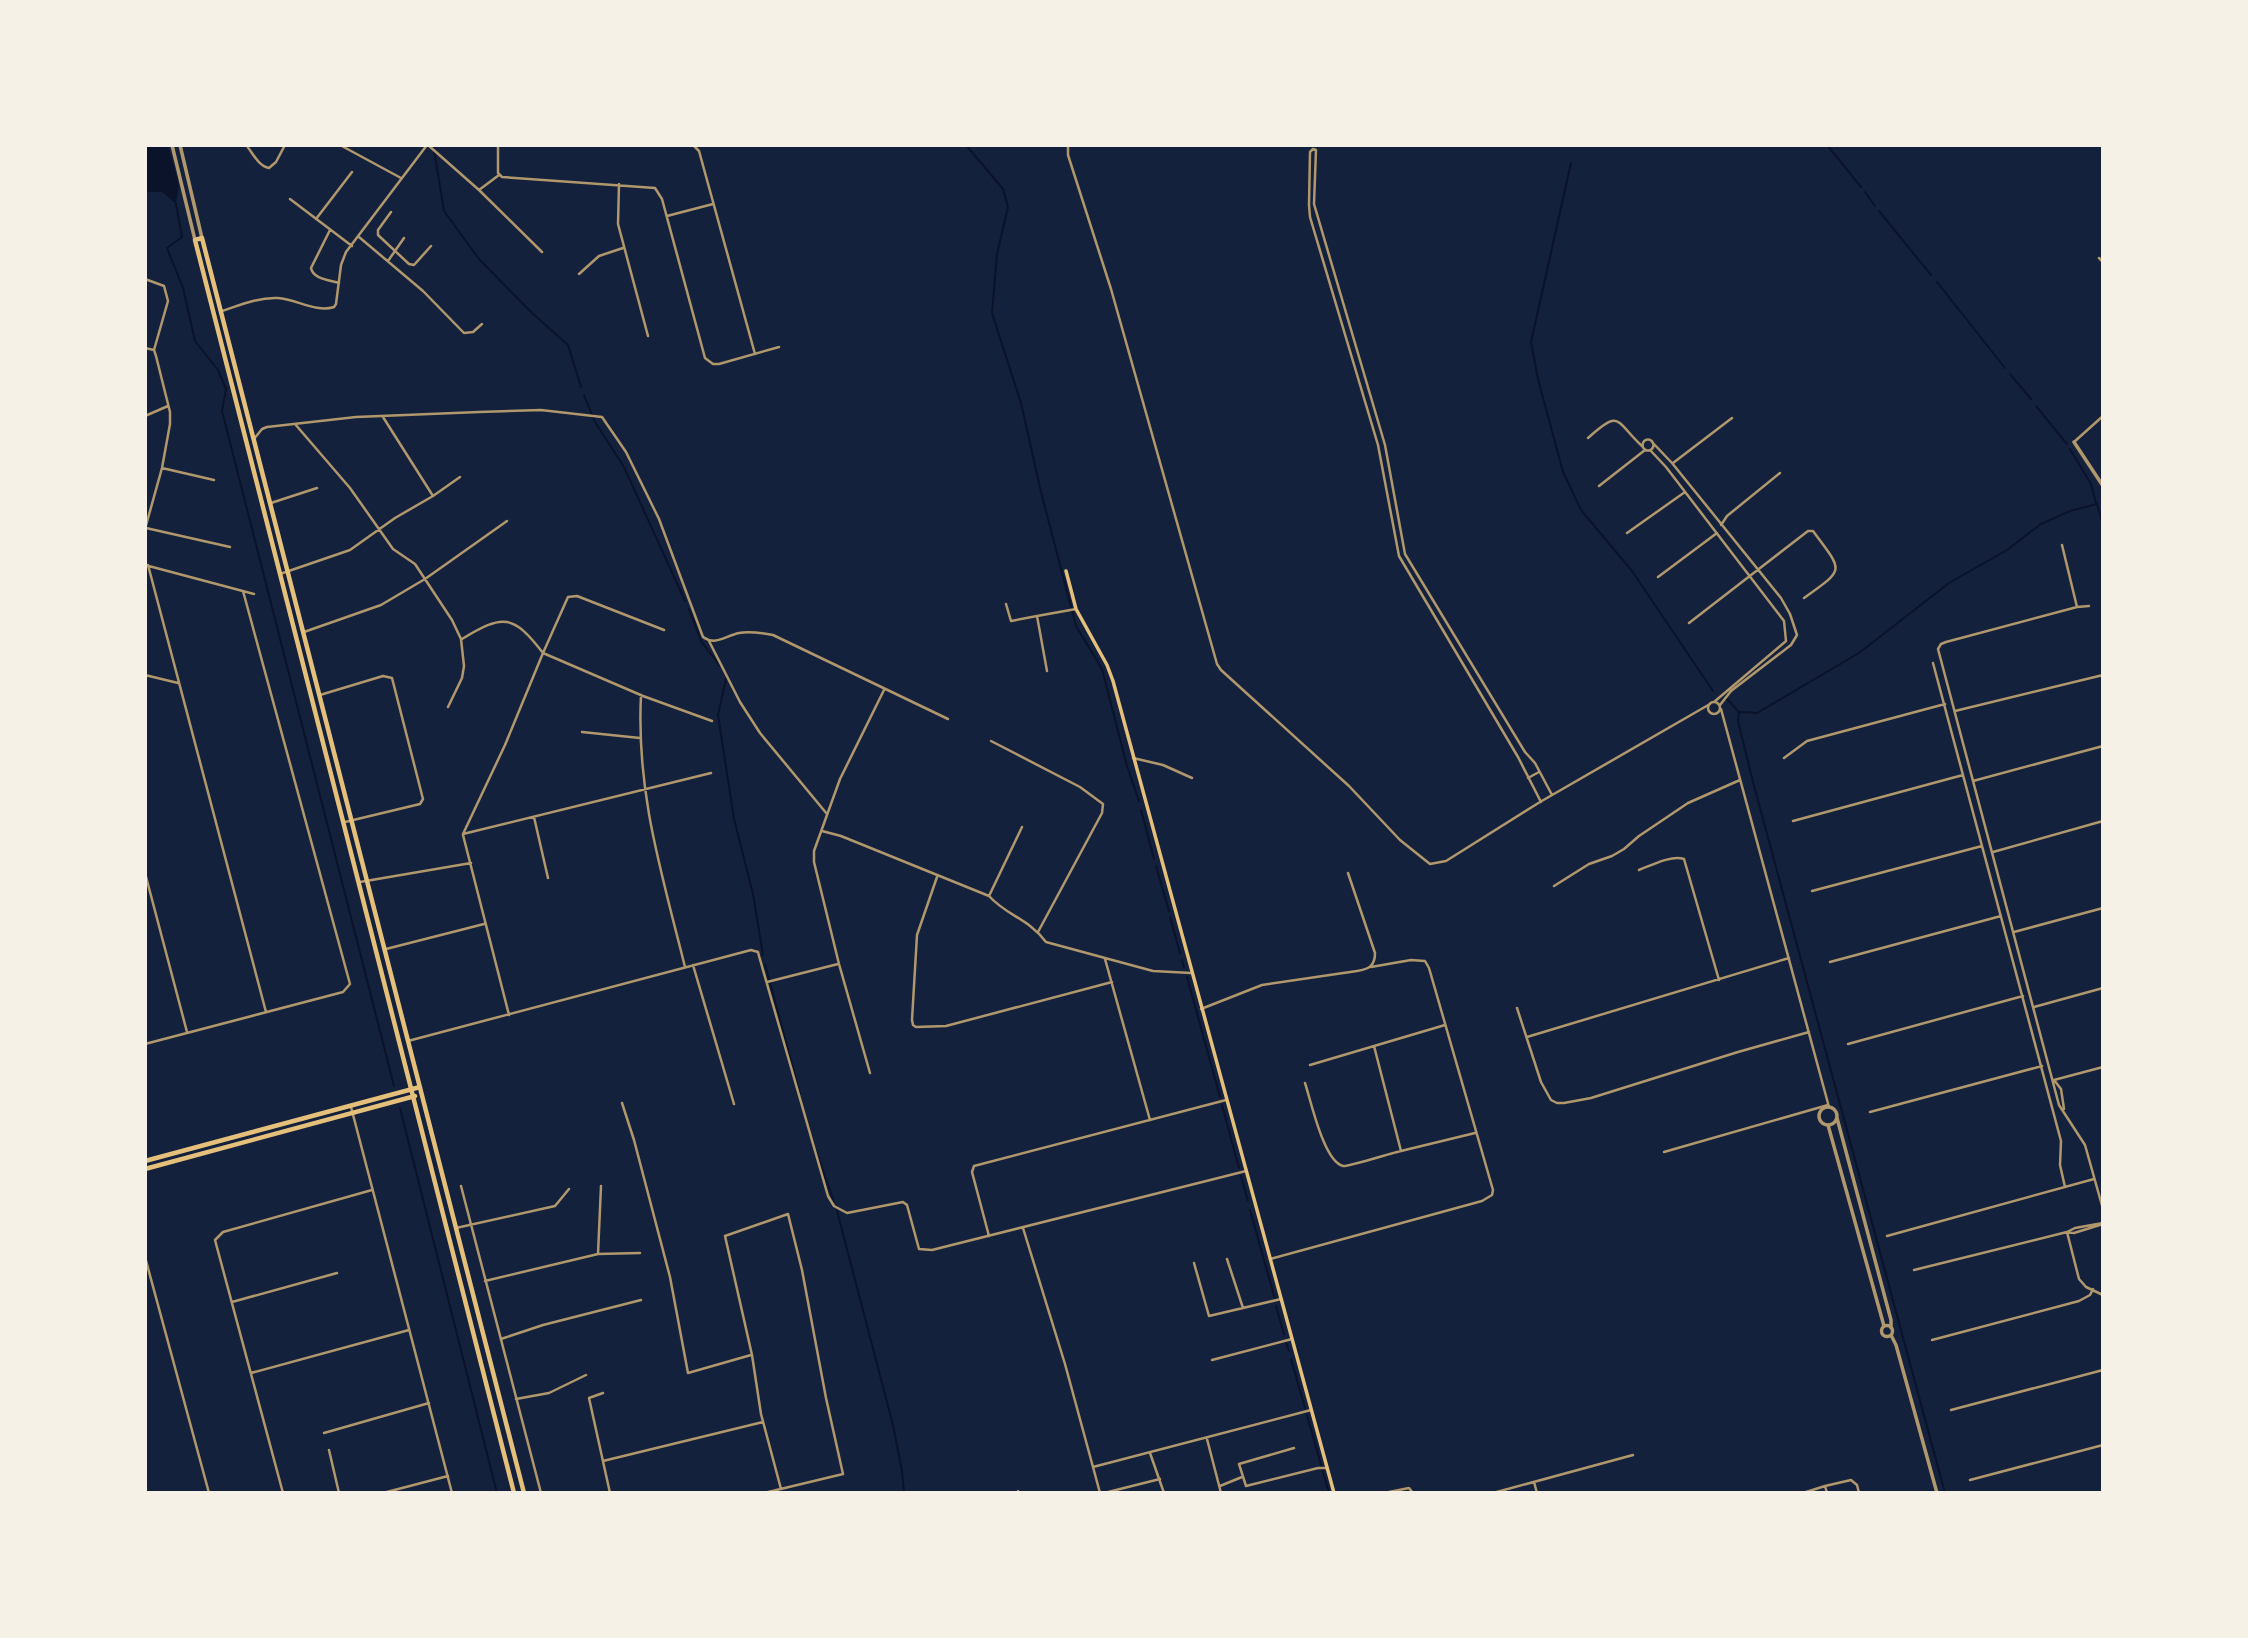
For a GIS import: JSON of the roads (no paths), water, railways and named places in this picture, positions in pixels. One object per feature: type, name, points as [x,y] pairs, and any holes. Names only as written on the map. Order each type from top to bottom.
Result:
[{"type":"main road","points":[[514,1493],[195,240],[202,238],[524,1493]]},
{"type":"main road","points":[[1066,570],[1075,609],[1108,668],[1334,1493]]},
{"type":"main road","points":[[145,1161],[420,1087]]},
{"type":"main road","points":[[145,1169],[422,1094]]},
{"type":"street","points":[[172,145],[195,240]]},
{"type":"street","points":[[180,145],[202,238]]},
{"type":"street","points":[[246,145],[258,163],[269,168],[276,162],[285,145]]},
{"type":"street","points":[[340,145],[401,178]]},
{"type":"street","points":[[222,311],[276,298],[331,309],[336,303],[343,258],[427,145],[479,190],[542,252]]},
{"type":"street","points":[[498,145],[499,176]]},
{"type":"street","points":[[693,145],[699,152],[755,354]]},
{"type":"street","points":[[1068,145],[1068,155],[1111,289],[1214,657],[1221,670],[1349,786],[1413,852],[1430,864],[1446,861],[1552,795],[1712,703],[1786,641],[1784,621],[1666,467],[1620,422],[1606,422],[1588,438]]},
{"type":"street","points":[[1541,802],[1518,757],[1399,556],[1378,445],[1310,217],[1310,152],[1313,149],[1316,150],[1314,204],[1385,445],[1405,554],[1552,795]]},
{"type":"street","points":[[316,219],[352,172]]},
{"type":"street","points":[[479,190],[499,176],[654,188],[662,199],[705,358],[713,364],[719,364],[779,347]]},
{"type":"street","points":[[619,184],[617,217],[648,336]]},
{"type":"street","points":[[290,200],[352,246]]},
{"type":"street","points":[[667,216],[713,204]]},
{"type":"street","points":[[391,212],[377,232],[410,264],[414,265],[431,246]]},
{"type":"street","points":[[330,230],[310,268],[315,276],[338,283]]},
{"type":"street","points":[[359,237],[438,306],[464,333],[472,332],[482,324]]},
{"type":"street","points":[[388,261],[404,238]]},
{"type":"street","points":[[579,274],[599,256],[624,248]]},
{"type":"street","points":[[2099,258],[2103,262]]},
{"type":"street","points":[[145,279],[164,286],[168,301],[154,350],[170,424],[146,528],[230,547]]},
{"type":"street","points":[[145,348],[154,350]]},
{"type":"street","points":[[145,416],[168,406]]},
{"type":"street","points":[[254,439],[267,427],[383,416],[541,411],[602,417],[626,452],[659,519],[703,636],[760,733],[827,814]]},
{"type":"street","points":[[383,416],[433,496]]},
{"type":"street","points":[[2103,416],[2074,442],[2103,486]]},
{"type":"street","points":[[1672,463],[1732,418]]},
{"type":"street","points":[[295,424],[350,488],[397,553],[415,564],[452,620],[461,639],[464,666],[462,678],[448,707]]},
{"type":"street","points":[[1636,440],[1652,442],[1672,463],[1781,598],[1797,635],[1791,645],[1731,691],[1715,715]]},
{"type":"street","points":[[1646,440],[1646,449]]},
{"type":"street","points":[[1599,486],[1646,449],[1653,447],[1652,442]]},
{"type":"street","points":[[162,468],[214,480]]},
{"type":"street","points":[[1721,525],[1727,516],[1780,473]]},
{"type":"street","points":[[280,574],[349,550],[460,477]]},
{"type":"street","points":[[271,502],[317,488]]},
{"type":"street","points":[[1627,533],[1685,492]]},
{"type":"street","points":[[304,632],[382,605],[425,579],[507,521]]},
{"type":"street","points":[[1689,623],[1808,531],[1813,531],[1833,558],[1836,571],[1833,577],[1804,598]]},
{"type":"street","points":[[1658,578],[1717,533]]},
{"type":"street","points":[[2062,545],[2077,607]]},
{"type":"street","points":[[146,565],[254,594]]},
{"type":"street","points":[[146,565],[266,1012]]},
{"type":"street","points":[[145,1044],[344,992],[351,984],[243,591]]},
{"type":"street","points":[[509,1015],[463,834],[505,745],[568,597],[577,596],[664,630]]},
{"type":"street","points":[[1006,604],[1011,621],[1075,609]]},
{"type":"street","points":[[2089,606],[1941,644],[1939,652],[2059,1105],[2085,1145],[2103,1209]]},
{"type":"street","points":[[1037,616],[1047,671]]},
{"type":"street","points":[[461,639],[486,624],[499,620],[517,625],[526,631],[543,653],[712,721]]},
{"type":"street","points":[[708,641],[715,642],[739,633],[773,635],[948,719]]},
{"type":"street","points":[[1933,663],[2062,1141],[2060,1166],[2064,1187]]},
{"type":"street","points":[[145,675],[178,683]]},
{"type":"street","points":[[1955,711],[2103,675]]},
{"type":"street","points":[[320,695],[383,676],[391,678],[423,799],[419,804],[344,822]]},
{"type":"street","points":[[870,1073],[839,964],[814,862],[814,851],[840,779],[884,690]]},
{"type":"street","points":[[642,695],[640,738],[643,788],[653,841],[685,967]]},
{"type":"street","points":[[1712,703],[1720,707],[1829,1106],[1837,1118],[1888,1306],[1891,1335],[1937,1493]]},
{"type":"street","points":[[1709,712],[1712,703]]},
{"type":"street","points":[[1784,758],[1807,741],[1945,705]]},
{"type":"street","points":[[1698,709],[1723,719]]},
{"type":"street","points":[[582,732],[640,738]]},
{"type":"street","points":[[991,741],[1080,787],[1102,804],[1102,813],[1038,932]]},
{"type":"street","points":[[1973,781],[2103,746]]},
{"type":"street","points":[[1133,758],[1163,765],[1192,778]]},
{"type":"street","points":[[1528,778],[1539,772]]},
{"type":"street","points":[[463,834],[711,773]]},
{"type":"street","points":[[1793,821],[1964,775]]},
{"type":"street","points":[[1555,886],[1590,864],[1624,849],[1688,803],[1740,780]]},
{"type":"street","points":[[534,817],[548,878]]},
{"type":"street","points":[[1993,852],[2103,821]]},
{"type":"street","points":[[989,896],[1022,827]]},
{"type":"street","points":[[821,831],[841,836],[989,896],[999,907],[1018,916],[1038,932],[1046,942],[1153,971],[1191,973]]},
{"type":"street","points":[[1812,891],[1982,846]]},
{"type":"street","points":[[1639,870],[1670,859],[1684,859],[1719,980]]},
{"type":"street","points":[[359,883],[471,863]]},
{"type":"street","points":[[145,873],[187,1033]]},
{"type":"street","points":[[1348,873],[1375,953],[1375,961],[1371,967]]},
{"type":"street","points":[[937,876],[917,935],[912,1020],[916,1027],[946,1026],[1112,982]]},
{"type":"street","points":[[2014,932],[2103,908]]},
{"type":"street","points":[[1829,962],[2001,916]]},
{"type":"street","points":[[386,949],[485,923]]},
{"type":"street","points":[[408,1041],[751,950],[758,952],[828,1196],[834,1206],[847,1213],[903,1202],[907,1205],[919,1249],[926,1251],[1023,1228],[1246,1171]]},
{"type":"street","points":[[1526,1038],[1789,958]]},
{"type":"street","points":[[1105,959],[1150,1120]]},
{"type":"street","points":[[1201,1009],[1262,985],[1411,960],[1425,961],[1493,1190],[1488,1199],[1270,1259]]},
{"type":"street","points":[[767,982],[839,964]]},
{"type":"street","points":[[693,965],[734,1104]]},
{"type":"street","points":[[2034,1007],[2103,988]]},
{"type":"street","points":[[1849,1044],[2023,996]]},
{"type":"street","points":[[1517,1009],[1545,1091],[1551,1100],[1564,1103],[1591,1098],[1809,1032]]},
{"type":"street","points":[[1310,1065],[1445,1025]]},
{"type":"street","points":[[1374,1046],[1401,1151]]},
{"type":"street","points":[[1870,1112],[2042,1066]]},
{"type":"street","points":[[2054,1080],[2103,1067]]},
{"type":"street","points":[[1305,1083],[1320,1133],[1335,1162],[1344,1167],[1378,1156],[1475,1133]]},
{"type":"street","points":[[989,1236],[972,1172],[974,1166],[1226,1100]]},
{"type":"street","points":[[622,1103],[670,1277],[688,1373],[752,1355]]},
{"type":"street","points":[[351,1106],[452,1493]]},
{"type":"street","points":[[1829,1106],[1820,1116],[1823,1123],[1828,1125],[1884,1326],[1882,1331],[1883,1334],[1891,1335]]},
{"type":"street","points":[[1664,1153],[1829,1106]]},
{"type":"street","points":[[1828,1125],[1837,1118]]},
{"type":"street","points":[[1887,1236],[2094,1179]]},
{"type":"street","points":[[461,1186],[541,1493]]},
{"type":"street","points":[[598,1254],[601,1186]]},
{"type":"street","points":[[456,1228],[555,1206],[569,1189]]},
{"type":"street","points":[[283,1493],[215,1240],[220,1234],[372,1190]]},
{"type":"street","points":[[764,1493],[781,1489],[843,1474],[802,1270],[788,1214],[725,1236],[764,1422],[781,1489]]},
{"type":"street","points":[[1914,1270],[2067,1232],[2074,1233],[2103,1223]]},
{"type":"street","points":[[1023,1228],[1065,1364],[1100,1493]]},
{"type":"street","points":[[2067,1232],[2079,1279],[2086,1287],[2103,1295]]},
{"type":"street","points":[[485,1281],[598,1254],[640,1254]]},
{"type":"street","points":[[145,1257],[209,1493]]},
{"type":"street","points":[[1227,1259],[1242,1308]]},
{"type":"street","points":[[1194,1263],[1209,1317],[1281,1299]]},
{"type":"street","points":[[232,1302],[337,1273]]},
{"type":"street","points":[[1932,1340],[2079,1301],[2090,1295],[2093,1289]]},
{"type":"street","points":[[501,1339],[543,1325],[641,1300]]},
{"type":"street","points":[[1884,1326],[1891,1328]]},
{"type":"street","points":[[251,1373],[409,1330]]},
{"type":"street","points":[[1212,1360],[1292,1339]]},
{"type":"street","points":[[1951,1410],[2103,1370]]},
{"type":"street","points":[[516,1399],[549,1393],[586,1375]]},
{"type":"street","points":[[603,1393],[589,1398],[610,1493]]},
{"type":"street","points":[[324,1433],[429,1403]]},
{"type":"street","points":[[1093,1467],[1311,1410]]},
{"type":"street","points":[[603,1461],[764,1422]]},
{"type":"street","points":[[1206,1438],[1222,1493]]},
{"type":"street","points":[[1970,1480],[2103,1445]]},
{"type":"street","points":[[1294,1448],[1239,1464],[1246,1486],[1327,1468]]},
{"type":"street","points":[[329,1450],[339,1493]]},
{"type":"street","points":[[1150,1452],[1164,1493]]},
{"type":"street","points":[[1493,1493],[1633,1455]]},
{"type":"street","points":[[383,1493],[448,1476]]},
{"type":"street","points":[[1220,1486],[1242,1477]]},
{"type":"street","points":[[1108,1492],[1160,1479]]},
{"type":"street","points":[[1803,1493],[1851,1480],[1857,1485],[1859,1493]]},
{"type":"street","points":[[1534,1482],[1537,1493]]},
{"type":"street","points":[[1825,1486],[1826,1493]]},
{"type":"street","points":[[1384,1493],[1404,1487],[1413,1493]]},
{"type":"water","points":[[145,145],[168,145],[179,185],[176,204],[162,192],[148,192],[145,189]]},
{"type":"waterway","points":[[435,145],[444,211],[479,259],[568,345],[581,387]]},
{"type":"waterway","points":[[966,145],[1003,189],[1008,207],[997,254],[992,313],[1021,403],[1076,626],[1102,669],[1127,766],[1139,801]]},
{"type":"waterway","points":[[1827,145],[1861,187]]},
{"type":"waterway","points":[[1571,163],[1531,342],[1563,472],[1581,510],[1632,571],[1713,691]]},
{"type":"waterway","points":[[1865,192],[1875,206]]},
{"type":"waterway","points":[[176,204],[182,237],[167,248],[183,288],[195,341],[218,370],[226,389],[222,411],[394,1086]]},
{"type":"waterway","points":[[1879,211],[1931,275]]},
{"type":"waterway","points":[[1937,282],[2005,368]]},
{"type":"waterway","points":[[2010,374],[2031,399]]},
{"type":"waterway","points":[[584,395],[595,422],[624,467],[685,601]]},
{"type":"waterway","points":[[2036,406],[2067,444]]},
{"type":"waterway","points":[[2070,449],[2091,484],[2096,503]]},
{"type":"waterway","points":[[1741,712],[1757,713],[1859,653],[1949,583],[2007,550],[2041,524],[2070,511],[2097,504],[2103,525]]},
{"type":"waterway","points":[[689,609],[701,641],[720,666]]},
{"type":"waterway","points":[[726,679],[718,715],[734,819],[753,894],[763,955]]},
{"type":"waterway","points":[[1727,699],[1739,712],[1738,721],[1753,782],[1945,1493]]},
{"type":"waterway","points":[[1141,810],[1154,859]]},
{"type":"waterway","points":[[1156,866],[1169,911]]},
{"type":"waterway","points":[[1170,917],[1180,953]]},
{"type":"waterway","points":[[1182,960],[1184,968]]},
{"type":"waterway","points":[[765,964],[800,1094]]},
{"type":"waterway","points":[[1187,977],[1220,1097]]},
{"type":"waterway","points":[[1222,1105],[1239,1168]]},
{"type":"waterway","points":[[400,1108],[497,1493]]},
{"type":"waterway","points":[[816,1150],[834,1202]]},
{"type":"waterway","points":[[1241,1176],[1248,1201]]},
{"type":"waterway","points":[[1250,1210],[1275,1299]]},
{"type":"waterway","points":[[837,1211],[893,1425],[904,1493]]},
{"type":"waterway","points":[[1276,1306],[1284,1334]]},
{"type":"waterway","points":[[1286,1342],[1289,1351]]},
{"type":"waterway","points":[[1291,1359],[1305,1408]]},
{"type":"waterway","points":[[1307,1415],[1329,1493]]}]
